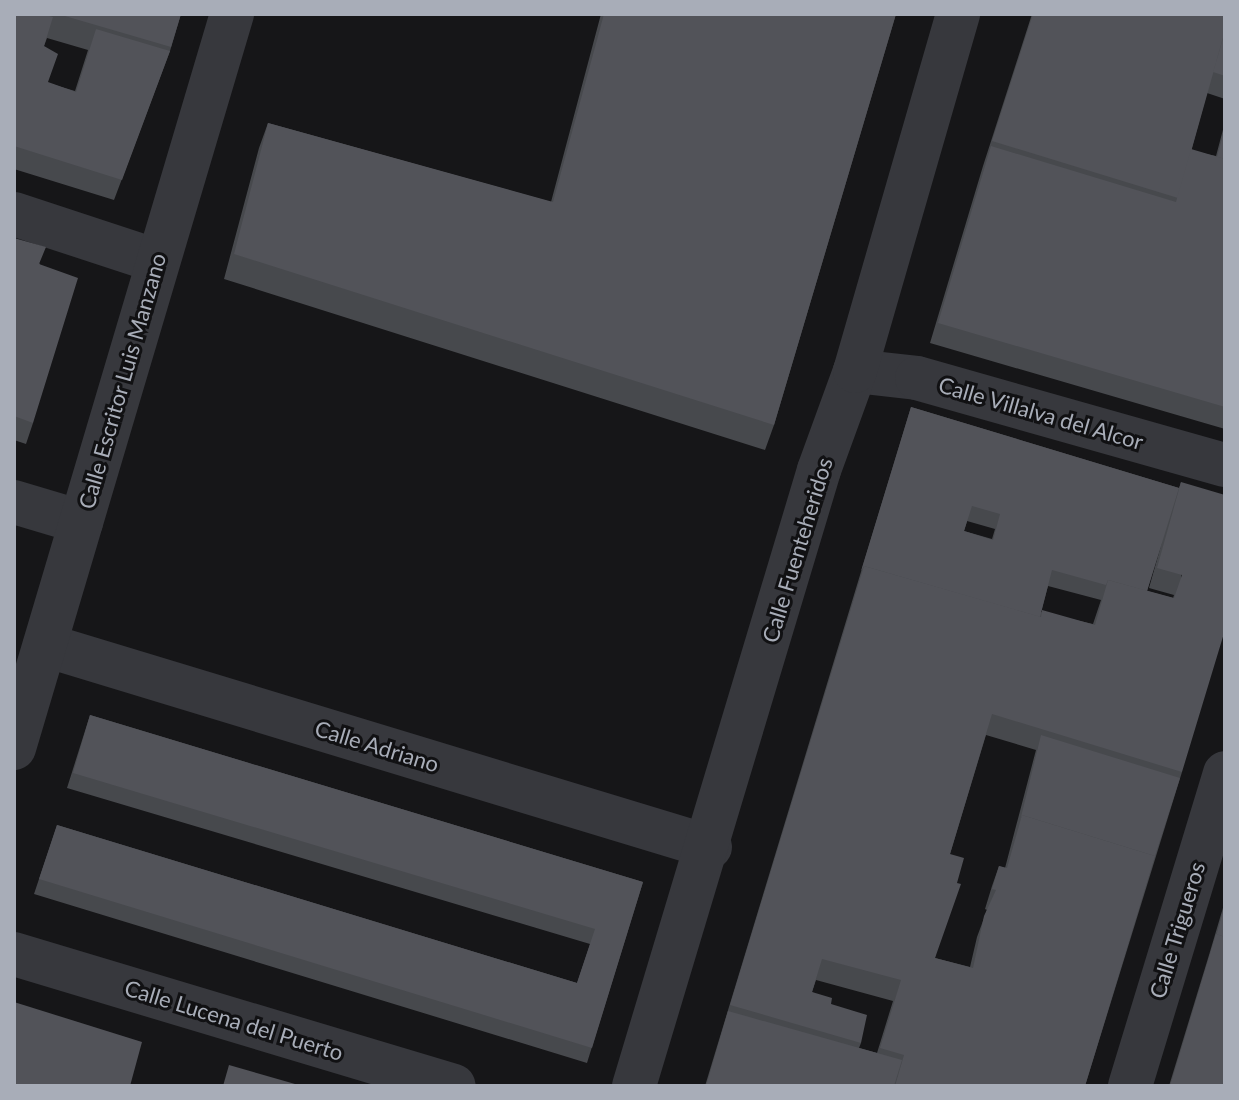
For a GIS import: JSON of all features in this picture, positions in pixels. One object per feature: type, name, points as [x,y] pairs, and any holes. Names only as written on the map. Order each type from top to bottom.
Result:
[{"type":"street","name":"Calle Escritor Luis Manzano","points":[[14,748],[232,14]]},
{"type":"street","name":"Calle Fuenteheridos","points":[[634,1086],[710,847],[819,470],[855,371],[958,14]]},
{"type":"street","points":[[14,214],[157,261]]},
{"type":"street","name":"Calle Villalva del Alcor","points":[[855,371],[917,378],[1225,465]]},
{"type":"street","points":[[14,502],[81,522]]},
{"type":"street","name":"Calle Adriano","points":[[45,645],[710,847]]},
{"type":"street","name":"Calle Trigueros","points":[[1130,1086],[1225,773]]},
{"type":"street","name":"Calle Lucena del Puerto","points":[[14,954],[454,1086]]},
{"type":"building","points":[[14,14],[53,17],[44,46],[58,54],[48,82],[76,92],[96,29],[170,51],[122,180],[14,146]]},
{"type":"building","points":[[58,14],[181,14],[171,47]]},
{"type":"building","points":[[604,14],[896,14],[774,425],[234,254],[268,123],[553,202]]},
{"type":"building","points":[[1033,14],[1225,14],[1225,31],[1178,198],[992,141]]},
{"type":"building","points":[[1225,36],[1225,76],[1213,72]]},
{"type":"building","points":[[1225,127],[1225,159],[1217,157]]},
{"type":"building","points":[[991,146],[1176,202],[1191,149],[1225,159],[1225,407],[938,323]]},
{"type":"building","points":[[14,238],[46,247],[39,264],[78,278],[33,423],[14,416]]},
{"type":"building","points":[[911,407],[1179,488],[1147,591],[1108,580],[1106,585],[1052,570],[1040,617],[864,566],[861,571]],"holes":[[[972,506],[1000,514],[993,540],[964,531]]]},
{"type":"building","points":[[1181,482],[1225,495],[1225,630],[1182,772],[992,714],[950,854],[964,858],[957,883],[961,884],[935,958],[973,968],[984,916],[996,890],[992,889],[999,866],[1007,868],[1022,815],[1155,856],[1085,1086],[895,1086],[904,1055],[880,1048],[901,980],[822,959],[812,992],[832,998],[831,1004],[867,1015],[861,1043],[730,1005],[864,566],[1041,617],[1042,610],[1095,625],[1108,580],[1174,598],[1182,575],[1157,568]]},
{"type":"building","points":[[90,715],[643,882],[592,1048],[39,879],[57,825],[577,983],[595,929],[73,773]]},
{"type":"building","points":[[1041,735],[1180,778],[1155,856],[1022,815],[1020,821]]},
{"type":"building","points":[[1225,904],[1225,937],[1217,934]]},
{"type":"building","points":[[1216,934],[1225,937],[1225,1086],[1170,1086]]},
{"type":"building","points":[[14,1002],[142,1042],[130,1086],[14,1086]]},
{"type":"building","points":[[728,1011],[902,1060],[894,1086],[706,1086]]},
{"type":"building","points":[[229,1065],[302,1086],[223,1086]]}]
